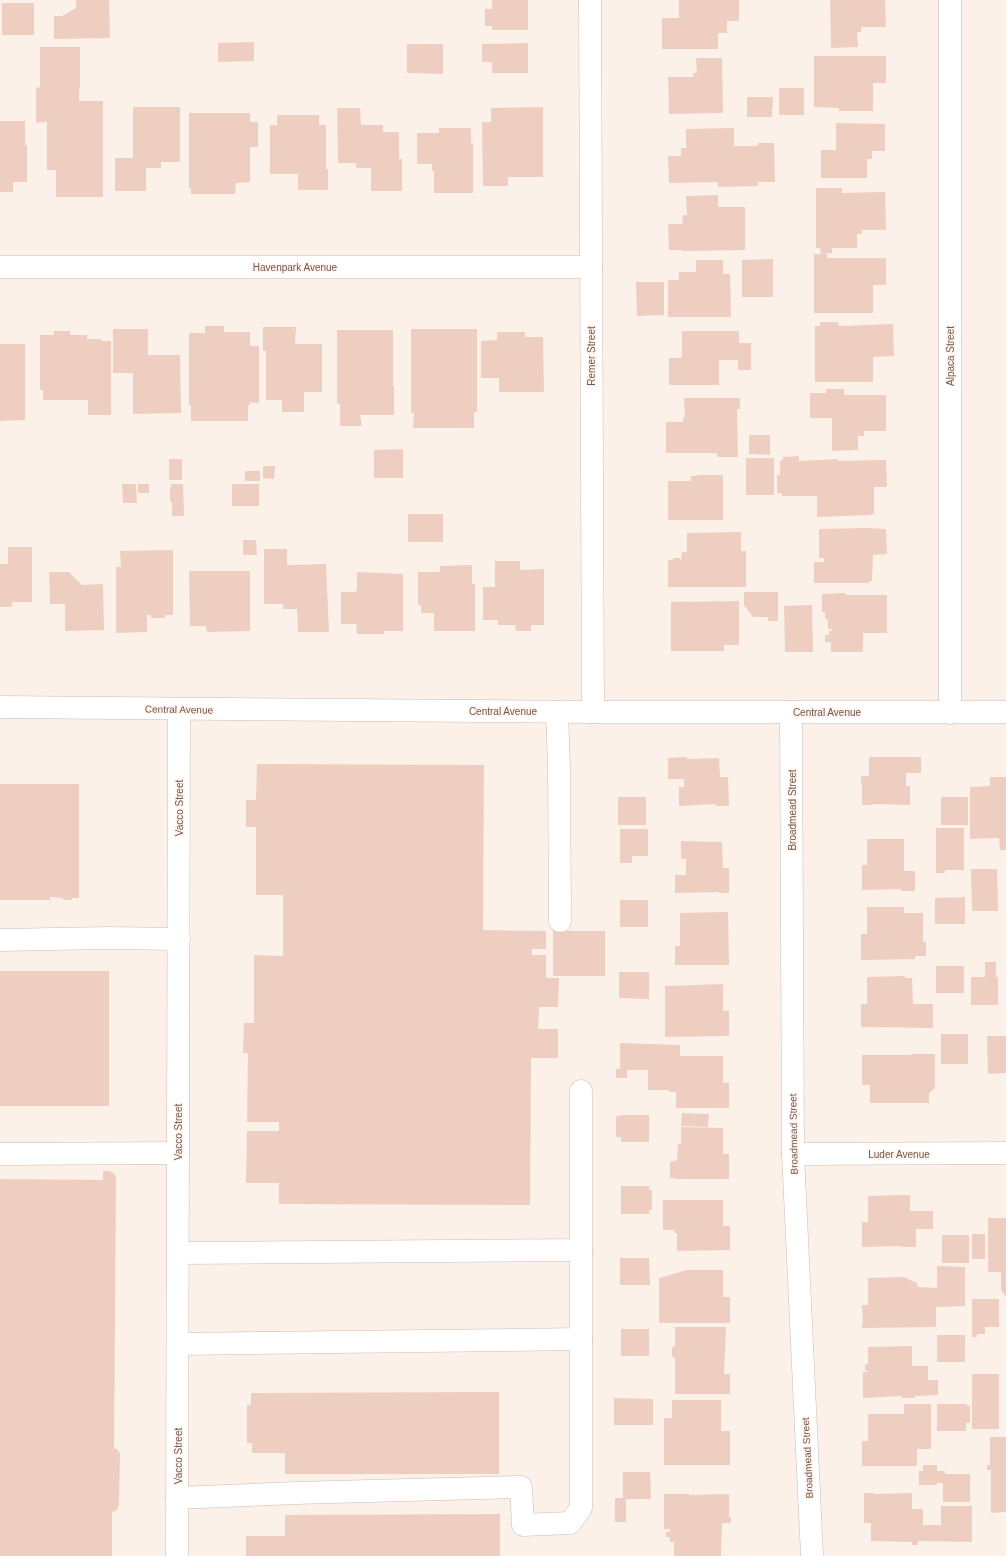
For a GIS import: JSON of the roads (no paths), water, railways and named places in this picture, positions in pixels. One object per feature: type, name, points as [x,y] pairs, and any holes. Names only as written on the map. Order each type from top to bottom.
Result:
[{"type":"street","name":"Remer Street","points":[[590,0],[593,712]]},
{"type":"street","name":"Alpaca Street","points":[[950,0],[950,713]]},
{"type":"street","name":"Havenpark Avenue","points":[[0,267],[591,267]]},
{"type":"street","name":"Central Avenue","points":[[0,706],[557,712],[1006,712]]},
{"type":"street","name":"Vacco Street","points":[[177,1556],[179,709]]},
{"type":"street","points":[[557,712],[559,767],[560,921]]},
{"type":"street","name":"Broadmead Street","points":[[791,712],[793,1154],[812,1556]]},
{"type":"street","points":[[0,940],[108,938],[179,939]]},
{"type":"street","points":[[177,1498],[521,1487],[523,1525],[570,1523],[580,1508],[581,1091]]},
{"type":"street","points":[[0,1154],[178,1153]]},
{"type":"street","name":"Luder Avenue","points":[[793,1154],[1006,1153]]},
{"type":"street","points":[[178,1253],[580,1250]]},
{"type":"street","points":[[178,1344],[580,1339]]}]
